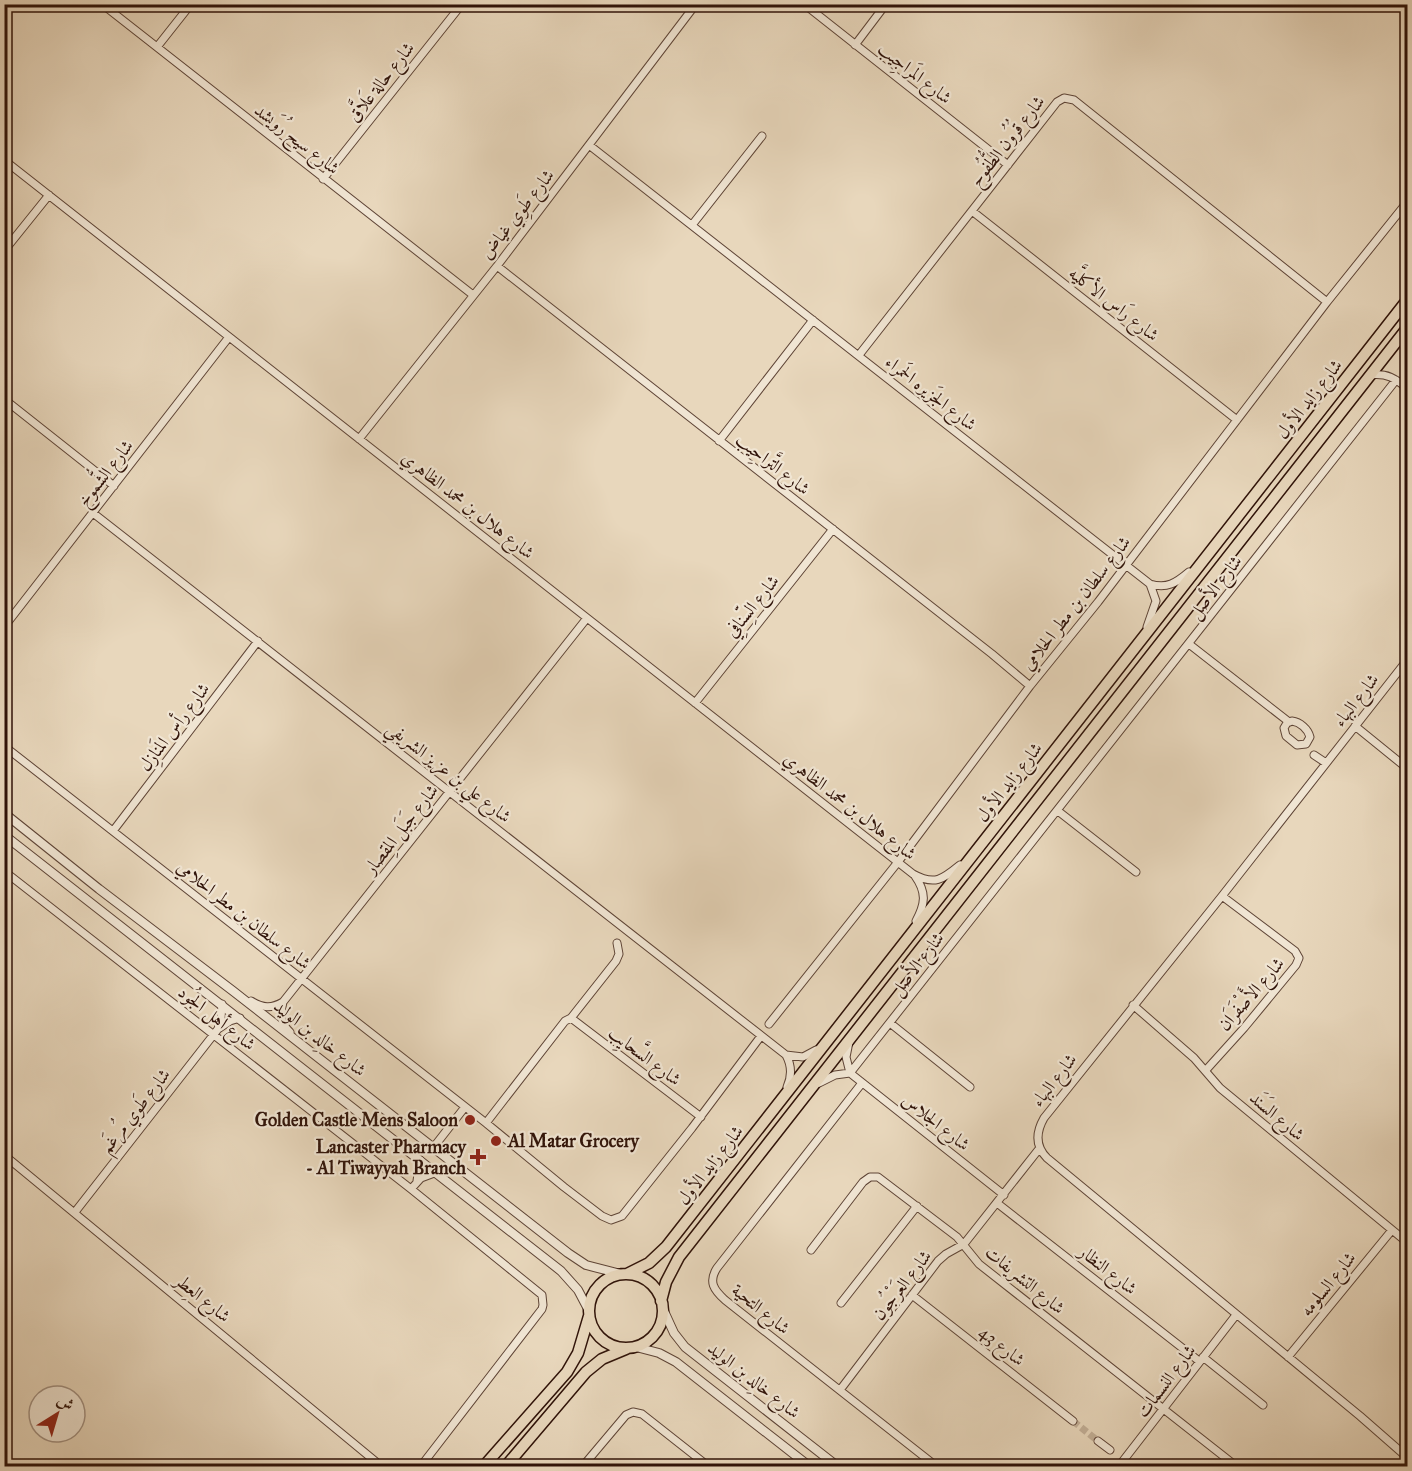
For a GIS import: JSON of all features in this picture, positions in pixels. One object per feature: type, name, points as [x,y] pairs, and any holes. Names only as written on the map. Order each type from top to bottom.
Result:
[{"type":"main road","name":"شارع زايد الأول","points":[[624,1274],[649,1263],[666,1247],[1207,558],[1407,299]]},
{"type":"main road","name":"شارع زايد الأول","points":[[662,1305],[666,1282],[680,1257],[1407,327]]},
{"type":"main road","points":[[484,1467],[574,1362],[582,1342],[593,1293],[598,1286],[613,1276],[624,1274],[645,1280],[652,1285],[662,1305],[663,1317],[656,1333],[644,1344],[611,1354],[585,1372],[506,1467]]},
{"type":"main road","points":[[589,1313],[596,1333],[602,1340],[610,1345],[632,1348]]},
{"type":"street","name":"شارع سيح رُوَيشد","points":[[102,4],[473,295]]},
{"type":"street","points":[[157,47],[191,4]]},
{"type":"street","name":"شارع حالة عَلاَّق","points":[[323,179],[462,4]]},
{"type":"street","name":"شارع طَوِي غياض","points":[[359,439],[496,266],[696,4]]},
{"type":"street","name":"شارع المَراجِيب","points":[[804,4],[1008,165]]},
{"type":"street","points":[[855,45],[886,4]]},
{"type":"street","name":"شارع قُرُون الطُّفُوح","points":[[859,355],[1057,102],[1064,98],[1074,100],[1327,302]]},
{"type":"street","points":[[692,225],[762,136]]},
{"type":"street","name":"شارع الجَزيره الحَمراء","points":[[589,145],[1150,584]]},
{"type":"street","name":"شارع هلال بن محمد الظاهري","points":[[4,160],[897,862],[926,880],[942,879],[973,855]]},
{"type":"street","points":[[4,251],[49,195]]},
{"type":"street","name":"شارع سلطان بن مطر الحلامي","points":[[769,1024],[897,862],[1030,686],[1407,201]]},
{"type":"street","name":"شارع رَاس الأكليَّه","points":[[972,211],[1237,420]]},
{"type":"street","name":"شارع التَّراحِيب","points":[[496,266],[1030,686]]},
{"type":"street","points":[[719,441],[813,320]]},
{"type":"street","name":"شارع الشُّموخ","points":[[4,627],[229,337]]},
{"type":"street","points":[[1370,375],[1385,374],[1407,389]]},
{"type":"street","name":"شارع الأصل","points":[[850,1073],[1396,380]]},
{"type":"street","points":[[4,399],[114,486]]},
{"type":"street","name":"شارع علي بن عزيز الشريفي","points":[[93,513],[786,1055]]},
{"type":"street","name":"شارع السِّنافِي","points":[[695,703],[833,529]]},
{"type":"street","points":[[1150,584],[1163,587],[1172,585],[1207,558]]},
{"type":"street","points":[[1141,640],[1156,606],[1155,595],[1150,584]]},
{"type":"street","name":"شارع جَبَل المِقصار","points":[[283,1002],[587,618]]},
{"type":"street","name":"شارع رأس المَنازِل","points":[[113,831],[258,641]]},
{"type":"street","points":[[1189,644],[1289,722],[1298,722],[1309,733],[1308,742],[1300,745]]},
{"type":"street","name":"شارع البهاء","points":[[1039,1149],[1038,1130],[1044,1118],[1222,896],[1407,659]]},
{"type":"street","points":[[1289,722],[1284,728],[1285,733],[1294,743],[1326,763]]},
{"type":"street","points":[[1355,726],[1407,769]]},
{"type":"street","name":"شارع سلطان بن مطر الحلامي","points":[[4,746],[602,1216],[611,1220],[622,1216],[701,1117],[761,1036]]},
{"type":"street","points":[[1058,811],[1136,872]]},
{"type":"street","name":"شارع خالِد بن الوليد","points":[[4,813],[576,1259],[596,1269],[624,1274]]},
{"type":"street","name":"شارع خالِد بن الوليد","points":[[4,836],[240,1018],[561,1271],[578,1290],[589,1313]]},
{"type":"street","name":"شارع أهل الجُود","points":[[4,871],[216,1031],[538,1291],[543,1300],[542,1310],[421,1467]]},
{"type":"street","name":"شارع هلال بن محمد الظاهري","points":[[908,939],[922,910],[925,898],[922,887],[914,874]]},
{"type":"street","points":[[72,889],[78,882],[99,889]]},
{"type":"street","name":"شارع الأَصْفَرَان","points":[[1206,1070],[1244,1028],[1296,965],[1299,958],[1295,951],[1222,896]]},
{"type":"street","points":[[486,1123],[565,1021],[571,1018],[619,957],[617,943]]},
{"type":"street","points":[[232,991],[259,1006],[275,1006],[283,1002]]},
{"type":"street","points":[[283,1002],[282,1023],[310,1051]]},
{"type":"street","name":"شارع طَوي مُرغَم","points":[[216,1031],[221,1019],[222,1004]]},
{"type":"street","name":"شارع السَنَد","points":[[1133,1005],[1194,1058],[1220,1088],[1407,1243]]},
{"type":"street","name":"شارع طَوي مُرغَم","points":[[75,1212],[216,1031],[226,1023],[240,1018]]},
{"type":"street","name":"شارع السَّحايِب","points":[[571,1018],[701,1117]]},
{"type":"street","name":"شارع الأصل","points":[[890,1023],[970,1087]]},
{"type":"street","points":[[786,1055],[798,1058],[807,1056],[830,1038]]},
{"type":"street","points":[[812,1087],[828,1077],[850,1073],[846,1057],[849,1040]]},
{"type":"street","points":[[781,1100],[791,1073],[786,1055]]},
{"type":"street","name":"شارع الجلاس","points":[[850,1073],[1004,1195]]},
{"type":"street","name":"شارع التحية","points":[[862,1083],[717,1268],[712,1279],[713,1287],[721,1297],[936,1467]]},
{"type":"street","points":[[433,1148],[465,1107]]},
{"type":"street","points":[[1039,1149],[1236,1315],[1398,1447],[1407,1458]]},
{"type":"street","name":"شارع العَرْجُون","points":[[840,1390],[941,1257],[964,1244],[1039,1149]]},
{"type":"street","name":"شارع العِطر","points":[[4,1155],[381,1467]]},
{"type":"street","points":[[417,1181],[420,1160]]},
{"type":"street","points":[[411,1189],[417,1181],[436,1172]]},
{"type":"street","name":"شارع التشريفات","points":[[811,1250],[868,1177],[875,1176],[882,1179],[964,1244],[979,1264],[1236,1467]]},
{"type":"street","name":"شارع النظار","points":[[997,1203],[1263,1405]]},
{"type":"street","points":[[841,1303],[916,1206]]},
{"type":"street","name":"شارع السلومه","points":[[1288,1357],[1392,1230]]},
{"type":"street","name":"شارع 43","points":[[912,1295],[1073,1420]]},
{"type":"street","name":"شارع خالِد بن الوليد","points":[[662,1305],[674,1333],[686,1347],[837,1467]]},
{"type":"street","name":"شارع النسمات","points":[[1119,1467],[1236,1315]]},
{"type":"street","name":"شارع خالِد بن الوليد","points":[[632,1348],[659,1353],[676,1362],[809,1467]]},
{"type":"street","points":[[584,1467],[626,1415],[633,1412],[642,1414],[708,1467]]},
{"type":"street","points":[[1098,1441],[1110,1450]]},
{"type":"tunnel","points":[[1073,1421],[1098,1441]]},
{"type":"place","name":"Golden Castle Mens Saloon","points":[[470,1120]]},
{"type":"place","name":"Al Matar Grocery","points":[[496,1141]]},
{"type":"place","name":"Lancaster Pharmacy - Al Tiwayyah Branch","points":[[478,1157]]}]
